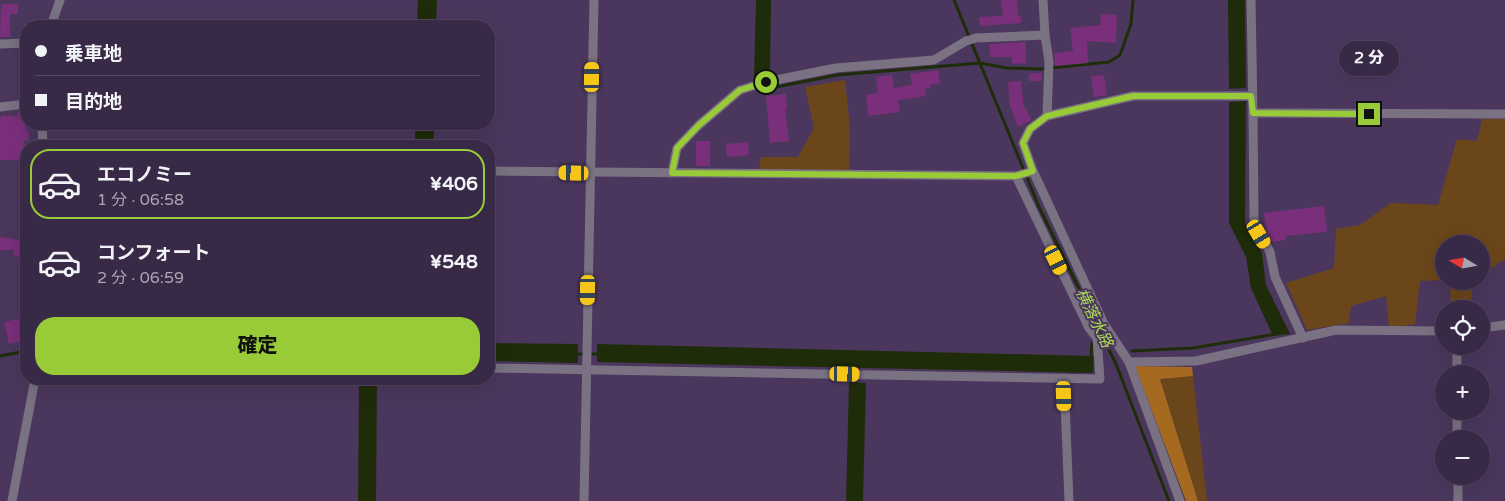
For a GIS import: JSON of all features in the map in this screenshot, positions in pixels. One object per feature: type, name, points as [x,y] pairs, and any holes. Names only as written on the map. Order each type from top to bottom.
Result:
[{"type":"street","points":[[53,20],[60,0]]},
{"type":"street","points":[[584,501],[594,0]]},
{"type":"street","points":[[1044,0],[1045,35],[1049,62],[1047,116]]},
{"type":"street","points":[[1251,0],[1242,96],[1253,113],[1254,220],[1270,252],[1275,277],[1303,338]]},
{"type":"street","points":[[672,173],[677,148],[699,125],[740,90],[766,82],[836,68],[934,60],[966,41],[976,38],[1045,35]]},
{"type":"street","points":[[0,44],[20,43]]},
{"type":"street","points":[[1180,501],[1129,362],[1104,324],[1033,171],[1023,143],[1030,129],[1047,116],[1133,96],[1242,96]]},
{"type":"street","points":[[0,107],[20,105]]},
{"type":"street","points":[[1253,113],[1505,114]]},
{"type":"street","points":[[495,171],[591,174],[1016,176],[1033,171]]},
{"type":"street","points":[[495,368],[1100,379],[1097,338],[1089,328],[1016,176]]},
{"type":"street","points":[[1089,328],[1104,324]]},
{"type":"street","points":[[1490,327],[1505,325]]},
{"type":"street","points":[[1129,362],[1196,361],[1336,330],[1435,331]]},
{"type":"street","points":[[1064,378],[1069,501]]},
{"type":"street","points":[[12,501],[34,385]]},
{"type":"street","points":[[1458,485],[1458,501]]},
{"type":"shaded area","points":[[418,0],[437,0],[436,20],[417,20]]},
{"type":"shaded area","points":[[756,0],[771,0],[770,75],[754,77]]},
{"type":"shaded area","points":[[1228,0],[1245,0],[1246,88],[1229,89]]},
{"type":"shaded area","points":[[845,80],[850,129],[849,171],[759,170],[761,157],[798,157],[814,128],[805,87]]},
{"type":"shaded area","points":[[1246,101],[1245,223],[1262,253],[1266,285],[1290,334],[1273,336],[1251,288],[1246,257],[1229,223],[1229,102]]},
{"type":"shaded area","points":[[1482,119],[1505,119],[1505,259],[1490,269],[1490,235],[1435,235],[1435,280],[1420,281],[1415,324],[1389,328],[1386,296],[1351,306],[1349,323],[1307,330],[1286,283],[1334,268],[1336,229],[1360,225],[1391,203],[1438,205],[1457,139],[1477,141]]},
{"type":"shaded area","points":[[415,130],[434,130],[434,140],[415,140]]},
{"type":"shaded area","points":[[1450,290],[1472,290],[1471,300],[1451,300]]},
{"type":"shaded area","points":[[495,343],[578,344],[578,363],[495,361]]},
{"type":"shaded area","points":[[597,344],[1094,356],[1093,373],[597,362]]},
{"type":"shaded area","points":[[1135,366],[1192,367],[1193,376],[1160,379],[1198,501],[1186,501]]},
{"type":"shaded area","points":[[1193,376],[1207,501],[1198,501],[1160,378]]},
{"type":"shaded area","points":[[849,382],[866,383],[863,501],[846,501]]},
{"type":"shaded area","points":[[359,385],[377,385],[376,501],[358,501]]},
{"type":"building","points":[[1001,0],[1017,0],[1018,16],[1021,16],[1021,23],[980,26],[979,17],[1003,16]]},
{"type":"building","points":[[1,4],[18,4],[18,14],[10,14],[10,37],[0,37]]},
{"type":"building","points":[[1101,14],[1117,15],[1116,43],[1087,41],[1088,63],[1055,66],[1054,53],[1073,51],[1070,28],[1100,25]]},
{"type":"building","points":[[1026,42],[1026,63],[1012,64],[1012,57],[990,57],[989,44]]},
{"type":"building","points":[[938,70],[940,83],[930,85],[931,88],[925,89],[926,96],[898,100],[900,112],[868,116],[866,95],[878,93],[876,77],[892,75],[894,88],[912,85],[910,74]]},
{"type":"building","points":[[1029,73],[1042,73],[1042,81],[1029,81]]},
{"type":"building","points":[[1104,75],[1107,95],[1094,97],[1091,76]]},
{"type":"building","points":[[1021,81],[1024,109],[1026,108],[1031,120],[1018,127],[1010,106],[1008,82]]},
{"type":"building","points":[[786,94],[787,109],[785,110],[789,141],[770,143],[766,96]]},
{"type":"building","points":[[18,112],[20,112],[20,130],[29,131],[28,140],[20,140],[20,160],[0,160],[0,120],[2,115],[17,117]]},
{"type":"building","points":[[696,141],[710,141],[710,166],[696,166]]},
{"type":"building","points":[[748,142],[749,155],[727,157],[726,144]]},
{"type":"building","points":[[1324,206],[1327,232],[1285,236],[1286,240],[1272,242],[1266,230],[1264,213]]},
{"type":"building","points":[[0,237],[20,240],[20,257],[13,256],[14,250],[0,250]]},
{"type":"building","points":[[20,318],[20,341],[9,344],[4,322]]},
{"type":"waterway","name":"横落水路","points":[[954,0],[1039,207],[1116,364],[1169,501]]},
{"type":"waterway","points":[[761,73],[761,90],[837,75],[980,63],[1007,68],[1041,69],[1109,62],[1120,55],[1131,24],[1133,0]]},
{"type":"waterway","points":[[1132,351],[1193,348],[1276,334]]},
{"type":"waterway","points":[[1091,356],[1092,343]]},
{"type":"waterway","points":[[0,356],[20,352]]},
{"type":"waterway","points":[[574,354],[601,354]]},
{"type":"route","points":[[766,82],[740,90],[699,125],[677,148],[672,173],[1016,176],[1033,171],[1023,143],[1030,129],[1047,116],[1133,96],[1251,96],[1253,113],[1369,114]]}]
